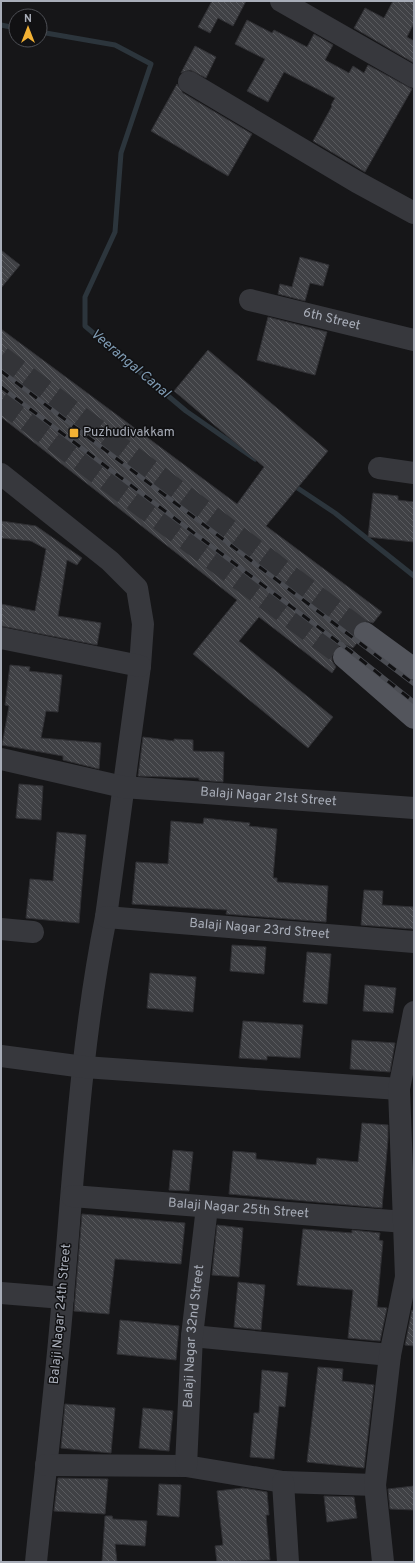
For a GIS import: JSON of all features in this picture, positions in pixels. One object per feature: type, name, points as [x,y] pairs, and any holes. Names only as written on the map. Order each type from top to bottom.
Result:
[{"type":"main road","points":[[365,633],[414,669]]},
{"type":"main road","points":[[344,657],[414,718]]},
{"type":"street","points":[[281,1],[414,77]]},
{"type":"street","points":[[189,82],[357,182],[414,213]]},
{"type":"street","name":"6th Street","points":[[250,300],[414,340]]},
{"type":"street","points":[[379,468],[414,473]]},
{"type":"street","name":"Balaji Nagar 24th Street","points":[[1,474],[10,490],[110,561],[137,588],[143,624],[140,666],[106,917],[98,958],[84,1067],[63,1298],[36,1562]]},
{"type":"street","points":[[1,638],[140,666]]},
{"type":"street","name":"Balaji Nagar 21st Street","points":[[1,759],[123,787],[414,808]]},
{"type":"street","name":"Balaji Nagar 23rd Street","points":[[106,917],[414,942]]},
{"type":"street","points":[[1,929],[33,932]]},
{"type":"street","points":[[383,1562],[375,1485],[390,1355],[410,1277],[405,1222],[404,1102],[414,1012]]},
{"type":"street","points":[[1,1056],[84,1067],[404,1102]]},
{"type":"street","name":"Balaji Nagar 25th Street","points":[[72,1196],[405,1222]]},
{"type":"street","name":"Balaji Nagar 32nd Street","points":[[186,1466],[192,1336],[207,1207]]},
{"type":"street","points":[[1,1293],[63,1298]]},
{"type":"street","points":[[192,1336],[390,1355]]},
{"type":"street","points":[[46,1465],[186,1466],[283,1482],[375,1485]]},
{"type":"street","points":[[283,1482],[288,1562]]},
{"type":"building","points":[[212,1],[246,1],[233,26],[218,18],[210,33],[198,27]]},
{"type":"building","points":[[393,1],[414,1],[414,23],[407,37],[414,41],[414,63],[354,28],[365,8],[384,18]]},
{"type":"building","points":[[247,20],[272,33],[274,30],[307,47],[314,34],[333,45],[325,60],[349,73],[353,66],[364,73],[368,65],[412,89],[365,172],[313,141],[335,98],[284,72],[268,102],[247,91],[265,59],[235,44]]},
{"type":"building","points":[[195,46],[216,57],[206,78],[190,70],[181,73]]},
{"type":"building","points":[[177,84],[183,93],[252,134],[228,176],[151,131]]},
{"type":"building","points":[[1,250],[20,265],[1,288]]},
{"type":"building","points":[[300,257],[329,265],[323,286],[310,283],[305,301],[278,294],[280,284],[292,287]]},
{"type":"building","points":[[268,317],[327,332],[315,375],[257,360]]},
{"type":"building","points":[[1,329],[237,504],[264,467],[174,391],[208,350],[328,451],[266,526],[382,612],[373,623],[360,621],[355,625],[353,638],[357,643],[353,648],[346,645],[340,645],[334,649],[332,661],[336,667],[332,673],[259,617],[239,641],[333,717],[308,748],[193,654],[237,600],[1,417]]},
{"type":"building","points":[[373,493],[398,496],[398,500],[414,502],[414,542],[368,537]]},
{"type":"building","points":[[1,521],[36,526],[82,558],[77,565],[67,560],[58,616],[101,623],[97,645],[1,626],[1,604],[35,611],[46,549],[31,541],[1,538]]},
{"type":"building","points":[[10,665],[30,667],[29,671],[62,675],[58,712],[46,711],[41,738],[101,743],[99,769],[63,760],[63,756],[2,745],[9,706],[5,705]]},
{"type":"building","points":[[143,737],[174,741],[174,739],[193,740],[193,751],[224,752],[223,782],[199,780],[199,778],[138,776]]},
{"type":"building","points":[[19,784],[43,786],[41,820],[16,818]]},
{"type":"building","points":[[204,818],[250,823],[249,826],[277,829],[273,878],[277,878],[277,882],[328,886],[326,922],[226,914],[227,910],[132,904],[136,862],[168,864],[171,821],[203,824]]},
{"type":"building","points":[[57,832],[86,835],[79,923],[26,918],[30,879],[53,881]]},
{"type":"building","points":[[364,890],[383,891],[382,905],[414,907],[414,929],[361,925]]},
{"type":"building","points":[[232,945],[266,947],[264,974],[230,971]]},
{"type":"building","points":[[307,952],[331,954],[327,1004],[303,1002]]},
{"type":"building","points":[[150,973],[196,977],[193,1012],[147,1008]]},
{"type":"building","points":[[365,985],[396,988],[393,1013],[363,1011]]},
{"type":"building","points":[[243,1021],[303,1025],[300,1058],[267,1056],[267,1060],[239,1058]]},
{"type":"building","points":[[352,1040],[395,1043],[390,1072],[350,1069]]},
{"type":"building","points":[[362,1123],[388,1125],[382,1208],[229,1194],[233,1151],[256,1153],[256,1159],[316,1165],[317,1158],[358,1162]]},
{"type":"building","points":[[173,1150],[193,1152],[189,1191],[169,1190]]},
{"type":"building","points":[[82,1214],[185,1223],[181,1264],[115,1259],[109,1314],[74,1311]]},
{"type":"building","points":[[217,1225],[243,1228],[239,1277],[212,1275]]},
{"type":"building","points":[[303,1229],[352,1233],[352,1230],[380,1233],[379,1240],[383,1241],[377,1307],[387,1308],[380,1341],[348,1338],[353,1290],[297,1285]]},
{"type":"building","points":[[238,1282],[265,1285],[261,1330],[234,1327]]},
{"type":"building","points":[[412,1310],[414,1311],[414,1346],[405,1345]]},
{"type":"building","points":[[120,1320],[179,1326],[176,1360],[117,1354]]},
{"type":"building","points":[[318,1367],[343,1369],[342,1381],[374,1385],[364,1468],[307,1462]]},
{"type":"building","points":[[262,1370],[288,1373],[285,1407],[279,1406],[274,1459],[250,1457],[254,1413],[259,1413]]},
{"type":"building","points":[[65,1404],[115,1408],[111,1453],[61,1448]]},
{"type":"building","points":[[143,1408],[173,1411],[169,1451],[139,1448]]},
{"type":"building","points":[[58,1478],[108,1479],[105,1514],[54,1511]]},
{"type":"building","points":[[159,1484],[181,1485],[179,1517],[157,1515]]},
{"type":"building","points":[[414,1486],[414,1510],[390,1509],[388,1489]]},
{"type":"building","points":[[243,1488],[267,1492],[269,1515],[266,1515],[270,1560],[217,1562],[215,1546],[223,1545],[217,1491]]},
{"type":"building","points":[[324,1496],[354,1497],[357,1518],[327,1522]]},
{"type":"building","points":[[105,1516],[112,1516],[113,1519],[147,1521],[145,1546],[115,1544],[117,1562],[102,1562]]},
{"type":"waterway","name":"Veerangal Canal","points":[[1,25],[8,26]]},
{"type":"waterway","name":"Veerangal Canal","points":[[48,33],[115,45],[151,64],[121,153],[115,232],[85,297],[85,326],[186,411],[255,459]]},
{"type":"waterway","name":"Veerangal Canal","points":[[293,485],[335,513],[414,576]]},
{"type":"tunnel","points":[[1,357],[365,633]]},
{"type":"tunnel","points":[[1,401],[344,657]]},
{"type":"railway","points":[[1,371],[414,684]]},
{"type":"railway","points":[[1,387],[350,651],[414,702]]},
{"type":"place","name":"Puzhudivakkam","points":[[74,433]]}]
